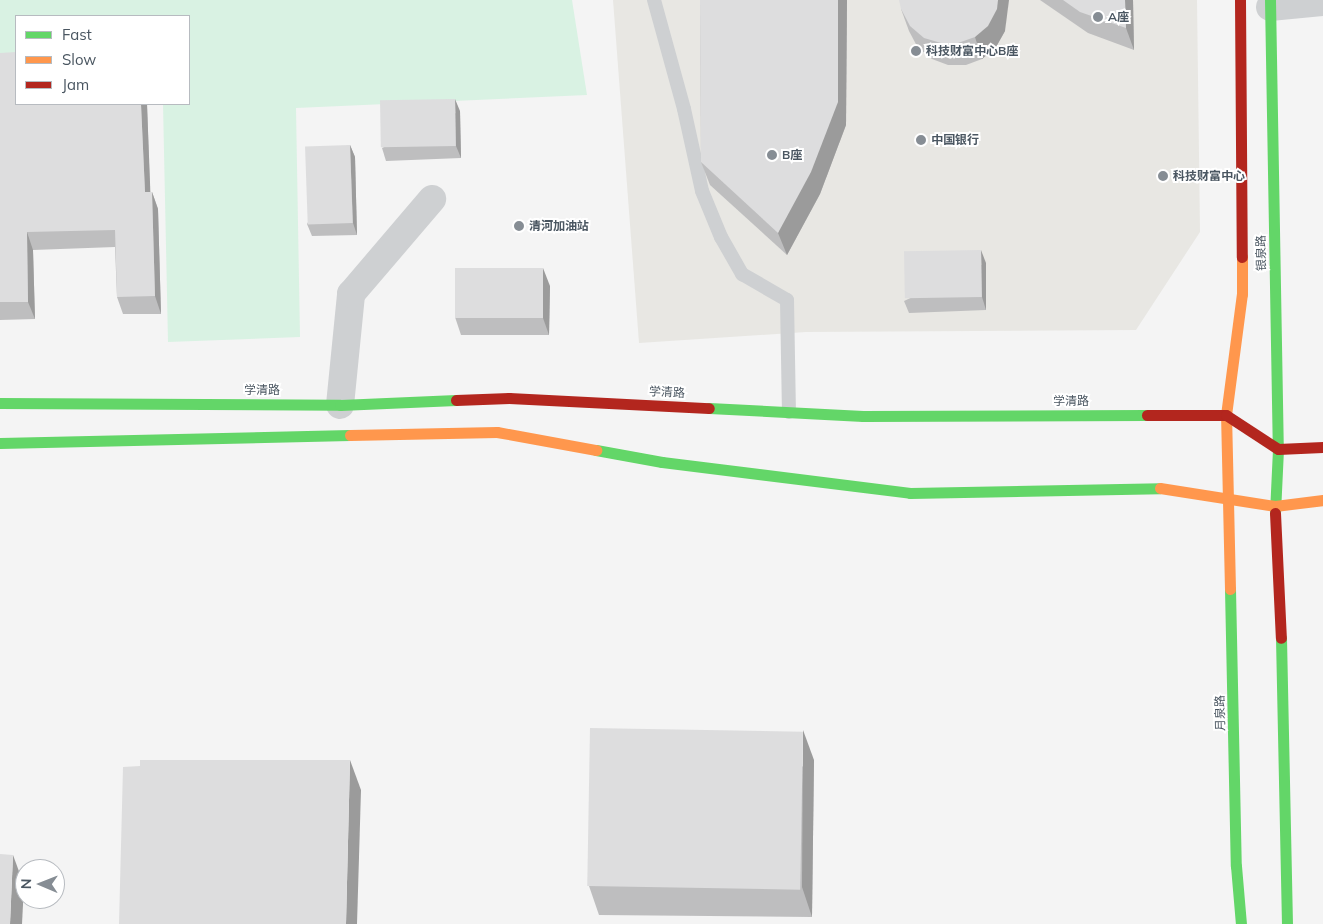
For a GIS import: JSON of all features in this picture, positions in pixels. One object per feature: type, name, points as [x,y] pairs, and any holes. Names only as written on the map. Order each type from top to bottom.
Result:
[{"type":"main road","name":"银泉路","points":[[1230,501],[1226,415],[1242,294],[1240,0]]},
{"type":"main road","name":"银泉路","points":[[1270,3],[1278,448],[1275,506]]},
{"type":"main road","name":"学清路","points":[[0,403],[340,404],[509,398],[862,416],[1226,415]]},
{"type":"main road","points":[[1226,415],[1278,448],[1323,447]]},
{"type":"main road","points":[[0,443],[497,432],[662,462],[910,493],[1173,488],[1230,501],[1275,506],[1323,500]]},
{"type":"main road","name":"月泉路","points":[[1230,501],[1236,866],[1241,924]]},
{"type":"main road","points":[[1275,506],[1280,590],[1287,924]]},
{"type":"street","points":[[1270,3],[1323,2]]},
{"type":"street","points":[[340,404],[351,294],[432,199]]},
{"type":"lane","points":[[654,0],[684,109],[702,192],[721,237],[742,274],[787,300],[789,412]]},
{"type":"shaded area","name":"科技财富中心","points":[[613,0],[1197,0],[1200,232],[1136,330],[806,332],[639,343]]},
{"type":"green space","points":[[0,0],[572,0],[587,95],[296,108],[300,337],[168,342],[163,105],[190,105],[190,15],[15,15],[15,69],[0,69]]},
{"type":"building","name":"B座","points":[[700,0],[838,0],[838,102],[811,172],[778,233],[701,162]]},
{"type":"building","points":[[899,0],[998,0],[997,9],[988,26],[975,37],[958,43],[941,43],[924,38],[910,26],[901,9]]},
{"type":"building","points":[[1063,0],[1125,0],[1126,28],[1080,12]]},
{"type":"building","points":[[15,52],[15,105],[141,105],[145,192],[152,192],[155,296],[117,297],[115,230],[27,232],[28,302],[0,302],[0,53]]},
{"type":"building","points":[[455,99],[456,146],[381,147],[380,100]]},
{"type":"building","points":[[350,145],[353,223],[308,225],[305,147]]},
{"type":"building","points":[[981,250],[982,297],[905,298],[904,251]]},
{"type":"building","points":[[455,268],[543,268],[543,318],[455,318]]},
{"type":"building","points":[[590,728],[803,732],[800,890],[587,886]]},
{"type":"building","points":[[140,760],[350,760],[346,924],[119,924],[123,767],[140,766]]},
{"type":"building","points":[[0,854],[13,855],[10,924],[0,924]]},
{"type":"traffic: fast","points":[[1270,0],[1278,449],[1275,513]]},
{"type":"traffic: fast","points":[[0,403],[340,405],[456,400]]},
{"type":"traffic: fast","points":[[709,408],[863,416],[1147,415]]},
{"type":"traffic: fast","points":[[0,443],[350,435]]},
{"type":"traffic: fast","points":[[596,450],[662,462],[910,493],[1160,488]]},
{"type":"traffic: fast","points":[[1230,589],[1236,866],[1241,924]]},
{"type":"traffic: fast","points":[[1281,638],[1287,924]]},
{"type":"traffic: slow","points":[[1230,589],[1226,415],[1242,294],[1242,257]]},
{"type":"traffic: slow","points":[[350,435],[497,432],[596,450]]},
{"type":"traffic: slow","points":[[1160,488],[1275,506],[1323,500]]},
{"type":"traffic: jam","points":[[1240,0],[1242,257]]},
{"type":"traffic: jam","points":[[456,400],[509,398],[709,408]]},
{"type":"traffic: jam","points":[[1147,415],[1226,415],[1278,449],[1323,447]]},
{"type":"traffic: jam","points":[[1275,513],[1281,638]]},
{"type":"place","name":"A座","points":[[1098,17]]},
{"type":"place","name":"科技财富中心B座","points":[[916,51]]},
{"type":"place","name":"中国银行","points":[[921,140]]},
{"type":"place","name":"B座","points":[[772,155]]},
{"type":"place","name":"科技财富中心","points":[[1163,176]]},
{"type":"place","name":"清河加油站","points":[[519,226]]}]
